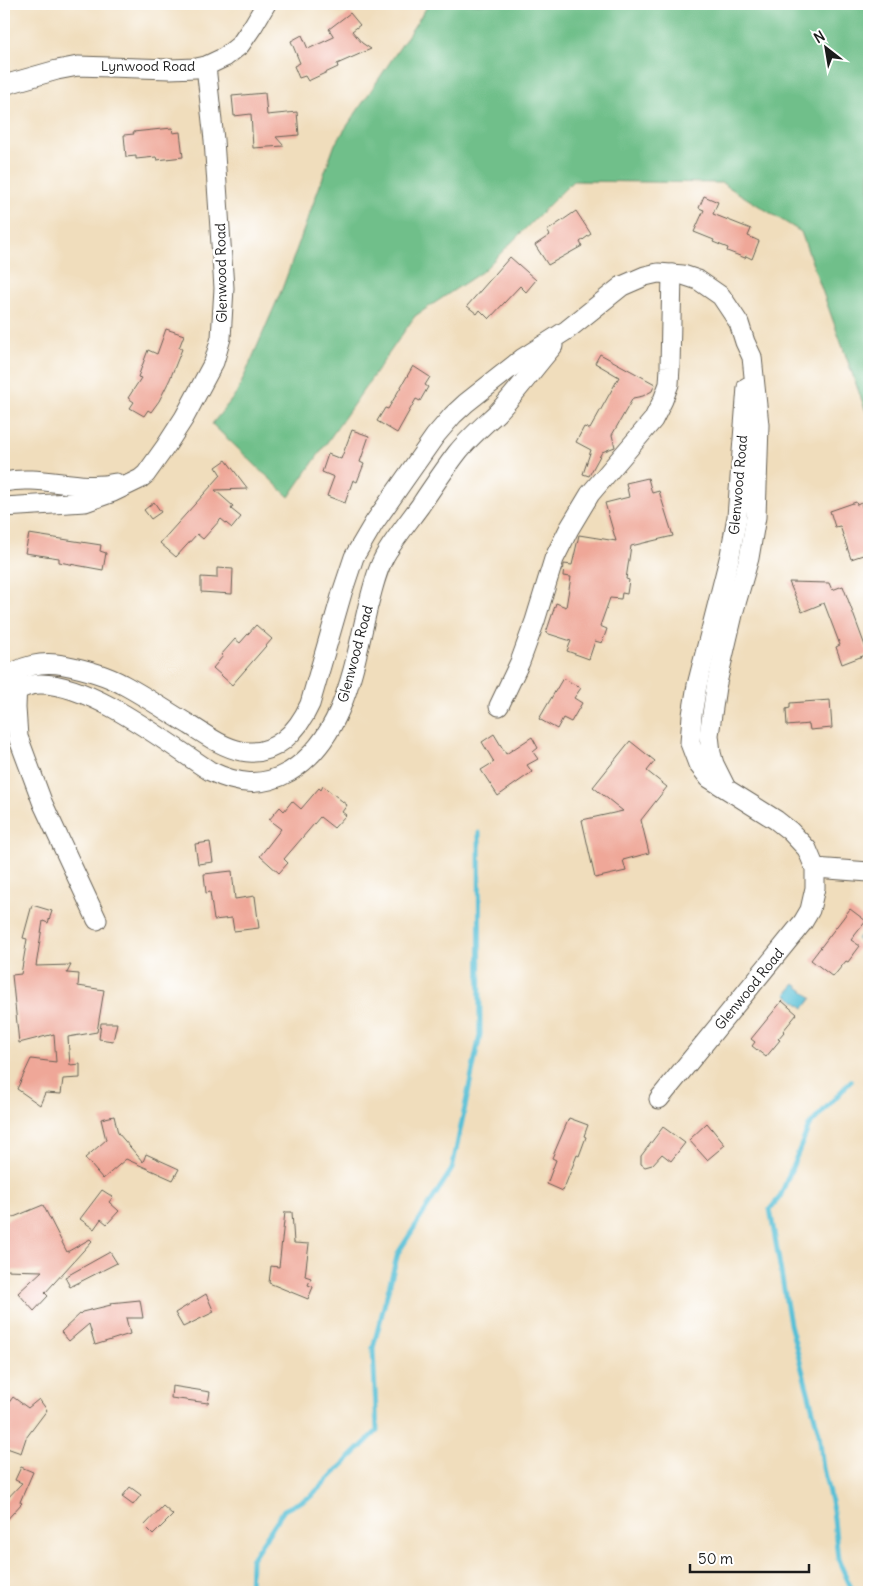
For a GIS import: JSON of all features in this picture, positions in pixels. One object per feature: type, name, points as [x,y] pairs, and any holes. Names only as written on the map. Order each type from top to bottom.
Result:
[{"type":"street","name":"Lynwood Road","points":[[4,85],[78,66],[170,69],[206,66],[225,57],[240,45],[266,4]]},
{"type":"street","name":"Glenwood Road","points":[[4,507],[61,505],[95,499],[140,479],[153,464],[184,418],[214,362],[221,338],[224,288],[220,207],[206,66]]},
{"type":"street","name":"Glenwood Road","points":[[10,684],[37,664],[50,664],[93,671],[122,683],[209,737],[231,748],[251,752],[262,751],[278,744],[294,731],[305,716],[310,704],[354,558],[374,523],[453,415],[523,358],[566,330],[622,286],[645,276],[672,274],[698,280],[721,296],[739,323],[745,342],[748,389],[737,517],[730,555],[697,685],[690,743],[698,764],[709,778],[762,810],[790,832],[806,849],[815,868],[815,888],[813,900],[803,922],[659,1100]]},
{"type":"street","points":[[499,706],[520,662],[554,559],[568,528],[590,494],[653,420],[666,392],[669,384],[670,367],[672,274]]},
{"type":"street","name":"Glenwood Road","points":[[10,684],[41,684],[68,689],[87,696],[113,708],[210,771],[225,778],[246,782],[268,782],[296,767],[323,740],[338,713],[346,691],[374,583],[385,554],[456,454],[497,412],[566,330]]},
{"type":"street","name":"Glenwood Road","points":[[4,482],[13,480],[49,481],[97,486],[118,482],[153,464]]},
{"type":"street","points":[[10,684],[16,708],[18,737],[43,804],[97,920]]},
{"type":"street","points":[[815,868],[869,872]]},
{"type":"green space","points":[[429,4],[869,4],[869,420],[801,232],[722,183],[573,181],[483,271],[415,316],[289,497],[212,424],[237,393],[282,289],[335,144]]},
{"type":"water","points":[[868,925],[869,941],[864,945],[857,939]]},
{"type":"water","points":[[795,984],[812,998],[804,1008],[786,994]]},
{"type":"building","points":[[350,13],[360,25],[352,31],[362,43],[371,49],[337,64],[338,67],[308,81],[305,76],[299,78],[294,66],[300,63],[291,41],[302,35],[308,49],[334,37],[329,29]]},
{"type":"building","points":[[265,93],[267,115],[297,112],[299,135],[276,137],[284,146],[253,148],[251,114],[234,116],[232,96]]},
{"type":"building","points":[[172,128],[173,133],[180,132],[183,157],[157,160],[156,157],[136,159],[136,156],[126,157],[124,135],[134,134],[133,132]]},
{"type":"building","points":[[704,196],[718,202],[713,214],[751,229],[748,236],[759,241],[752,259],[727,251],[728,248],[694,232],[704,210],[699,208]]},
{"type":"building","points":[[576,211],[591,234],[580,242],[582,246],[548,265],[535,245],[550,235],[547,231]]},
{"type":"building","points":[[510,257],[536,280],[526,292],[520,286],[489,319],[480,310],[477,314],[467,306]]},
{"type":"building","points":[[166,329],[184,335],[179,348],[182,349],[159,401],[151,412],[148,410],[144,416],[130,408],[134,402],[128,398],[141,378],[138,377],[148,350],[157,354]]},
{"type":"building","points":[[600,354],[655,384],[652,391],[643,396],[633,398],[612,435],[615,447],[602,452],[589,476],[583,474],[591,450],[576,442],[584,427],[590,429],[619,377],[595,363]]},
{"type":"building","points":[[413,366],[430,377],[425,385],[428,387],[420,401],[416,399],[397,433],[377,421],[385,408],[388,409]]},
{"type":"building","points":[[352,430],[369,436],[360,462],[364,464],[357,482],[353,480],[345,503],[327,496],[334,477],[322,472],[328,454],[341,459]]},
{"type":"building","points":[[226,460],[248,489],[215,490],[233,506],[231,509],[241,517],[232,528],[221,519],[203,539],[197,534],[176,557],[160,543],[221,475],[216,467]]},
{"type":"building","points":[[648,478],[652,493],[659,491],[673,536],[631,546],[626,579],[629,580],[627,594],[622,593],[621,599],[610,598],[600,626],[607,629],[602,643],[595,641],[589,659],[567,651],[571,641],[546,633],[556,603],[566,607],[571,577],[563,576],[564,564],[572,565],[579,535],[616,541],[605,503],[629,497],[626,483]]},
{"type":"building","points":[[154,502],[161,512],[151,519],[144,510]]},
{"type":"building","points":[[856,502],[857,505],[861,503],[868,523],[865,525],[869,539],[869,553],[851,559],[840,526],[835,527],[830,511]]},
{"type":"building","points":[[29,534],[101,545],[100,551],[106,553],[103,570],[59,562],[59,558],[25,553]]},
{"type":"building","points":[[217,568],[233,569],[232,594],[201,592],[201,577],[217,578]]},
{"type":"building","points":[[789,582],[829,583],[832,590],[843,586],[868,654],[842,664],[836,647],[840,645],[824,603],[802,612]]},
{"type":"building","points":[[256,625],[272,639],[232,685],[213,668],[235,639],[240,643]]},
{"type":"building","points":[[563,678],[581,688],[574,698],[582,703],[571,722],[563,718],[557,729],[539,719]]},
{"type":"building","points":[[830,700],[832,728],[810,730],[809,724],[787,726],[786,709],[790,708],[790,703]]},
{"type":"building","points":[[494,734],[506,754],[532,737],[538,748],[533,752],[538,759],[527,765],[532,772],[498,796],[481,770],[494,762],[482,742]]},
{"type":"building","points":[[630,741],[655,761],[647,771],[667,787],[641,820],[649,853],[623,860],[626,871],[595,878],[582,820],[623,811],[593,787]]},
{"type":"building","points":[[323,786],[347,805],[342,812],[346,815],[334,828],[320,817],[284,859],[288,863],[279,873],[260,856],[281,829],[269,820],[280,807],[284,811],[292,801],[301,809],[319,788],[321,790]]},
{"type":"building","points":[[210,842],[213,862],[198,864],[195,844]]},
{"type":"building","points":[[232,871],[235,899],[255,896],[259,928],[234,931],[232,918],[214,920],[210,892],[206,893],[204,874]]},
{"type":"building","points":[[32,905],[52,911],[48,923],[43,921],[36,966],[71,965],[67,973],[79,974],[78,986],[104,990],[97,1032],[68,1037],[70,1065],[80,1064],[80,1078],[63,1079],[61,1094],[45,1093],[40,1105],[17,1089],[31,1059],[56,1062],[54,1034],[19,1043],[12,975],[21,974],[27,939],[23,938]]},
{"type":"building","points":[[850,909],[866,921],[851,940],[860,946],[833,977],[811,960]]},
{"type":"building","points":[[782,1001],[797,1014],[766,1057],[752,1046],[755,1042],[751,1039]]},
{"type":"building","points":[[101,1023],[117,1023],[113,1041],[99,1039]]},
{"type":"building","points":[[114,1116],[118,1133],[143,1162],[146,1154],[179,1169],[173,1180],[126,1159],[103,1179],[85,1158],[106,1140],[101,1119]]},
{"type":"building","points":[[569,1118],[588,1125],[579,1156],[577,1155],[563,1191],[547,1184],[556,1160],[552,1158]]},
{"type":"building","points":[[707,1123],[725,1145],[707,1160],[689,1140]]},
{"type":"building","points":[[663,1127],[685,1143],[671,1161],[662,1154],[652,1165],[645,1167],[641,1164],[641,1156]]},
{"type":"building","points":[[102,1190],[113,1197],[109,1202],[119,1211],[107,1224],[101,1219],[94,1229],[80,1219]]},
{"type":"building","points":[[43,1205],[67,1252],[90,1239],[92,1241],[45,1293],[48,1296],[34,1311],[18,1293],[42,1271],[4,1270],[4,1221]]},
{"type":"building","points":[[285,1212],[292,1212],[294,1243],[309,1244],[305,1276],[311,1278],[308,1285],[313,1287],[308,1299],[269,1283],[271,1266],[279,1267]]},
{"type":"building","points":[[110,1252],[117,1263],[70,1287],[65,1277]]},
{"type":"building","points":[[206,1294],[214,1312],[183,1327],[175,1313]]},
{"type":"building","points":[[140,1300],[143,1318],[126,1318],[130,1334],[95,1345],[89,1324],[69,1341],[61,1332],[82,1312],[111,1305],[110,1303]]},
{"type":"building","points":[[172,1386],[210,1392],[208,1403],[171,1398]]},
{"type":"building","points":[[13,1397],[28,1408],[39,1399],[47,1410],[26,1438],[21,1453],[4,1447],[4,1409]]},
{"type":"building","points":[[21,1467],[33,1472],[20,1502],[22,1503],[4,1523],[4,1502],[22,1483],[15,1480]]},
{"type":"building","points":[[130,1487],[141,1495],[133,1505],[122,1497]]},
{"type":"building","points":[[163,1506],[173,1515],[153,1535],[144,1526]]},
{"type":"waterway","points":[[250,1592],[251,1560],[284,1510],[310,1497],[377,1431],[373,1348],[398,1253],[452,1169],[480,1035],[479,833]]},
{"type":"waterway","points":[[851,1081],[809,1126],[780,1197],[770,1209],[790,1324],[819,1433],[823,1468],[833,1510],[838,1559],[853,1592]]}]
